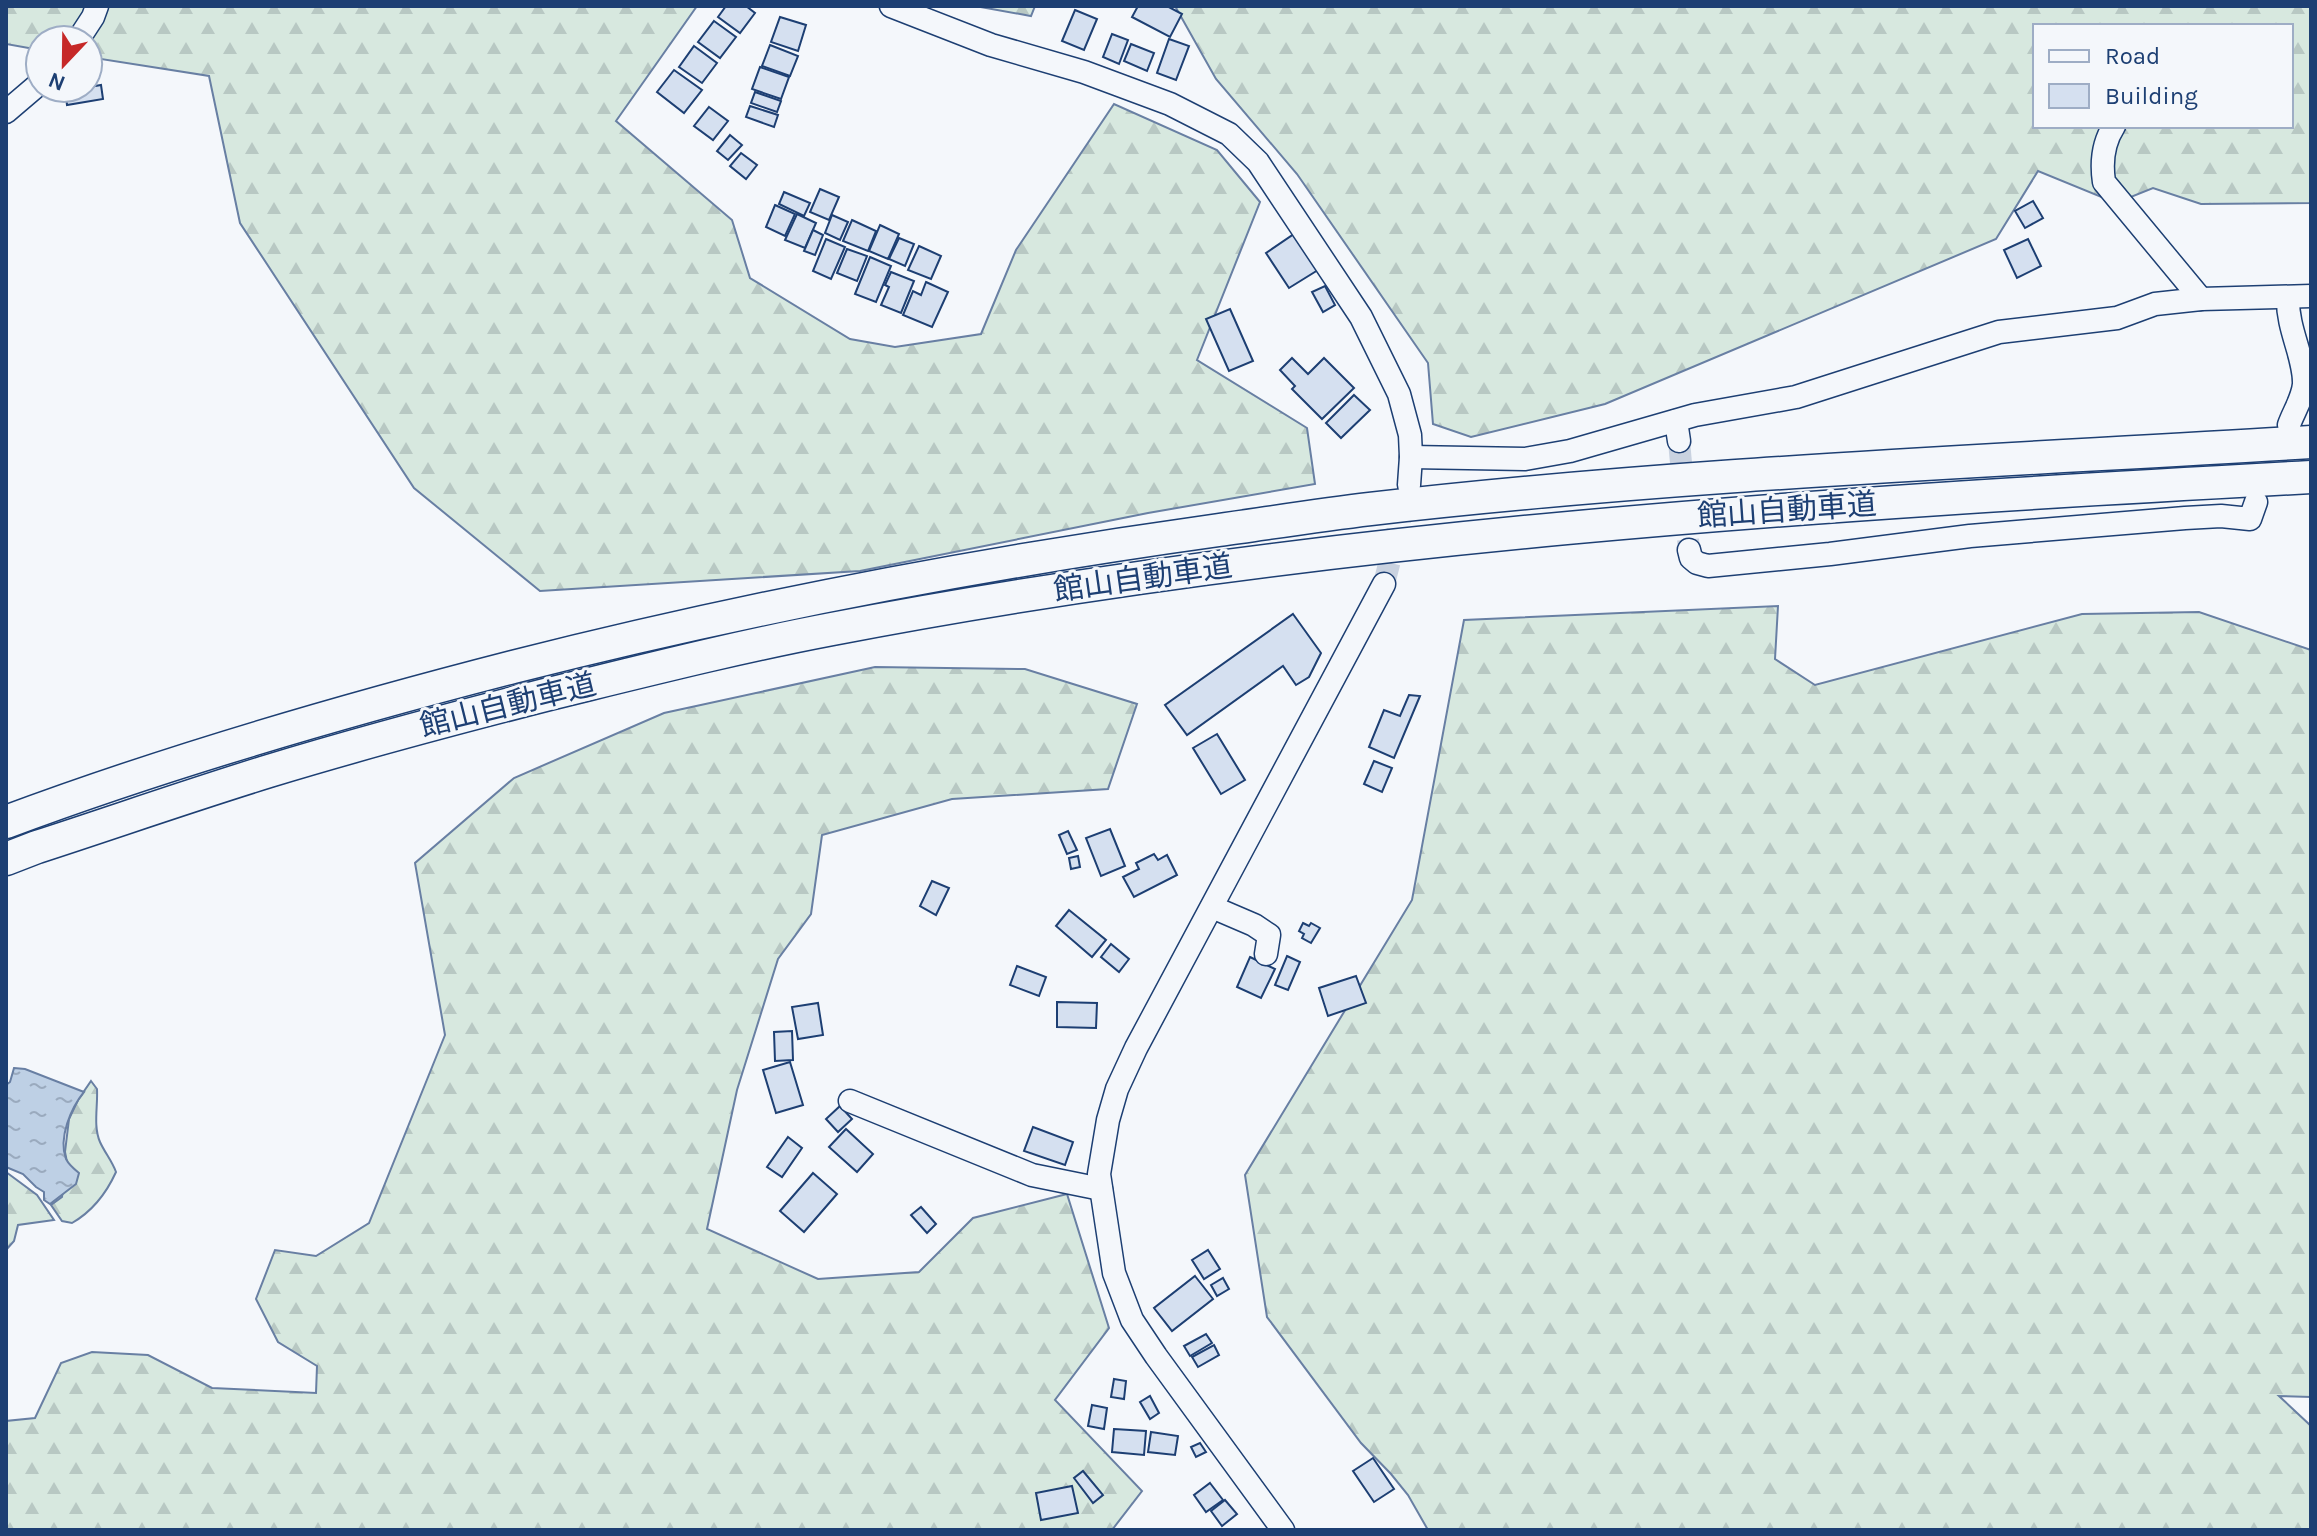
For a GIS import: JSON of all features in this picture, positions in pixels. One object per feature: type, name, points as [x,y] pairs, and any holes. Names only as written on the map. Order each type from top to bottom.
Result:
[{"type":"highway","name":"館山自動車道","points":[[6,822],[258,736],[611,642],[834,593],[1090,548],[1370,509],[1617,485],[2300,434]]},
{"type":"highway","name":"館山自動車道","points":[[6,859],[267,772],[446,721],[640,671],[828,629],[1081,585],[1370,547],[1635,522],[1835,505],[2311,477]]},
{"type":"street","points":[[88,24],[97,6]]},
{"type":"street","points":[[891,6],[991,45],[1084,72],[1170,104],[1229,134],[1258,162],[1361,317],[1399,394],[1410,435],[1409,485]]},
{"type":"street","points":[[6,112],[24,97]]},
{"type":"street","points":[[2113,128],[2104,148],[2104,182],[2201,299]]},
{"type":"street","points":[[1411,457],[1525,459],[1570,451],[1677,431],[1695,415],[1796,397],[1999,332],[2117,318],[2155,304],[2201,299],[2300,297]]},
{"type":"street","points":[[2300,297],[2288,312],[2303,371],[2300,434]]},
{"type":"street","points":[[1689,550],[1691,558],[1708,566],[1970,536],[2185,518],[2221,516],[2250,519],[2256,502]]},
{"type":"street","points":[[1283,1530],[1132,1320],[1114,1273],[1099,1174],[1117,1089],[1136,1048],[1384,584]]},
{"type":"street","points":[[1212,907],[1269,935],[1266,954]]},
{"type":"street","points":[[850,1101],[1032,1175],[1101,1189]]},
{"type":"green space","points":[[6,6],[697,6],[616,121],[732,220],[750,278],[850,339],[895,347],[981,334],[1016,250],[1114,104],[1217,150],[1260,202],[1197,360],[1307,428],[1315,484],[1148,513],[860,571],[540,591],[414,488],[240,223],[209,76],[104,60],[104,24],[24,24],[24,47],[6,44]]},
{"type":"green space","points":[[975,6],[1035,6],[1031,16]]},
{"type":"green space","points":[[1175,6],[2311,6],[2311,203],[2201,204],[2153,188],[2116,203],[2038,171],[1996,239],[1605,404],[1471,437],[1433,424],[1428,363],[1297,174],[1216,79]]},
{"type":"green space","points":[[1778,606],[1775,659],[1815,685],[2082,614],[2199,612],[2311,650],[2311,1397],[2279,1396],[2311,1426],[2311,1530],[1428,1530],[1408,1495],[1361,1443],[1267,1317],[1245,1175],[1412,900],[1464,620]]},
{"type":"green space","points":[[875,667],[1025,669],[1137,704],[1108,789],[952,799],[822,835],[811,914],[778,959],[737,1090],[707,1229],[818,1279],[919,1272],[973,1218],[1067,1194],[1109,1328],[1055,1400],[1142,1491],[1112,1530],[6,1530],[6,1421],[35,1418],[61,1363],[92,1352],[148,1355],[212,1388],[316,1393],[317,1366],[278,1342],[256,1299],[275,1250],[316,1256],[369,1223],[445,1035],[415,863],[514,778],[664,713]]},
{"type":"green space","points":[[91,1081],[97,1089],[98,1136],[116,1172],[98,1201],[72,1223],[62,1221],[51,1205],[62,1197],[69,1119]]},
{"type":"green space","points":[[6,1172],[37,1195],[54,1220],[18,1225],[14,1241],[6,1250]]},
{"type":"water","points":[[14,1068],[25,1069],[84,1092],[70,1115],[64,1142],[66,1159],[79,1173],[76,1184],[50,1204],[44,1200],[44,1192],[23,1174],[6,1167],[6,1085]]},
{"type":"building","points":[[726,6],[746,6],[755,13],[740,33],[718,17]]},
{"type":"building","points":[[1138,6],[1167,6],[1182,14],[1170,37],[1132,17]]},
{"type":"building","points":[[1075,10],[1097,19],[1084,50],[1062,41]]},
{"type":"building","points":[[780,17],[806,25],[798,51],[771,42]]},
{"type":"building","points":[[714,21],[736,37],[720,58],[698,42]]},
{"type":"building","points":[[1112,34],[1128,40],[1119,64],[1103,57]]},
{"type":"building","points":[[1169,39],[1189,46],[1176,80],[1157,73]]},
{"type":"building","points":[[1131,44],[1154,53],[1147,71],[1124,61]]},
{"type":"building","points":[[770,45],[798,56],[790,76],[762,66]]},
{"type":"building","points":[[694,46],[717,63],[702,83],[679,67]]},
{"type":"building","points":[[760,67],[789,77],[781,99],[752,89]]},
{"type":"building","points":[[674,70],[702,90],[684,113],[657,92]]},
{"type":"building","points":[[755,92],[781,101],[777,112],[751,103]]},
{"type":"building","points":[[750,106],[778,115],[774,127],[746,117]]},
{"type":"building","points":[[709,107],[728,121],[713,140],[694,126]]},
{"type":"building","points":[[730,135],[742,145],[728,160],[717,151]]},
{"type":"building","points":[[741,153],[757,165],[746,179],[730,166]]},
{"type":"building","points":[[820,189],[839,197],[829,220],[810,212]]},
{"type":"building","points":[[784,192],[810,203],[804,216],[779,204]]},
{"type":"building","points":[[2033,201],[2043,218],[2025,228],[2015,211]]},
{"type":"building","points":[[775,205],[795,214],[785,236],[766,227]]},
{"type":"building","points":[[797,214],[816,223],[805,248],[785,240]]},
{"type":"building","points":[[832,215],[848,222],[840,240],[825,233]]},
{"type":"building","points":[[852,220],[876,231],[868,251],[843,241]]},
{"type":"building","points":[[880,225],[899,234],[888,259],[869,251]]},
{"type":"building","points":[[813,230],[823,235],[815,255],[804,251]]},
{"type":"building","points":[[1294,234],[1318,270],[1289,288],[1266,253]]},
{"type":"building","points":[[899,238],[914,244],[905,266],[889,259]]},
{"type":"building","points":[[826,239],[845,247],[831,279],[813,271]]},
{"type":"building","points":[[2028,239],[2041,266],[2017,278],[2004,250]]},
{"type":"building","points":[[919,246],[941,256],[931,279],[908,270]]},
{"type":"building","points":[[847,249],[867,256],[857,281],[837,273]]},
{"type":"building","points":[[870,257],[891,266],[876,302],[855,294]]},
{"type":"building","points":[[891,272],[914,281],[901,313],[881,305],[889,287],[885,285]]},
{"type":"building","points":[[926,282],[948,292],[932,327],[903,315],[913,291],[921,295]]},
{"type":"building","points":[[1325,286],[1335,305],[1323,312],[1312,292]]},
{"type":"building","points":[[1230,309],[1253,361],[1229,371],[1206,319]]},
{"type":"building","points":[[1292,358],[1308,374],[1324,358],[1354,388],[1322,419],[1292,389],[1295,386],[1280,370]]},
{"type":"building","points":[[1354,395],[1370,410],[1341,438],[1326,423]]},
{"type":"building","points":[[1293,614],[1321,653],[1309,677],[1296,685],[1283,666],[1187,735],[1165,705]]},
{"type":"building","points":[[1409,695],[1420,696],[1394,758],[1369,747],[1384,710],[1400,716]]},
{"type":"building","points":[[1217,734],[1245,780],[1221,794],[1193,748]]},
{"type":"building","points":[[1374,761],[1392,768],[1382,792],[1364,784]]},
{"type":"building","points":[[1110,829],[1125,866],[1101,876],[1086,838]]},
{"type":"building","points":[[1068,831],[1077,850],[1067,854],[1059,835]]},
{"type":"building","points":[[1154,854],[1158,860],[1167,855],[1177,875],[1134,897],[1123,877],[1139,869],[1136,863]]},
{"type":"building","points":[[1078,856],[1080,867],[1071,869],[1069,858]]},
{"type":"building","points":[[932,881],[949,888],[936,915],[920,906]]},
{"type":"building","points":[[1069,910],[1106,940],[1092,957],[1056,926]]},
{"type":"building","points":[[1303,923],[1320,928],[1311,943],[1302,938],[1304,934],[1299,931]]},
{"type":"building","points":[[1111,944],[1129,959],[1119,972],[1101,957]]},
{"type":"building","points":[[1287,956],[1300,962],[1288,990],[1275,985]]},
{"type":"building","points":[[1250,957],[1275,969],[1261,998],[1237,987]]},
{"type":"building","points":[[1017,966],[1046,977],[1039,996],[1010,985]]},
{"type":"building","points":[[1356,976],[1366,1003],[1328,1016],[1319,988]]},
{"type":"building","points":[[1057,1002],[1097,1003],[1096,1028],[1057,1027]]},
{"type":"building","points":[[818,1003],[823,1035],[798,1039],[792,1007]]},
{"type":"building","points":[[792,1031],[793,1060],[775,1061],[774,1032]]},
{"type":"building","points":[[790,1062],[803,1105],[776,1113],[763,1070]]},
{"type":"building","points":[[840,1106],[852,1119],[838,1132],[826,1119]]},
{"type":"building","points":[[1033,1127],[1073,1142],[1065,1165],[1024,1151]]},
{"type":"building","points":[[846,1129],[873,1154],[857,1172],[829,1147]]},
{"type":"building","points":[[788,1137],[802,1148],[782,1177],[767,1167]]},
{"type":"building","points":[[813,1173],[837,1194],[804,1232],[780,1211]]},
{"type":"building","points":[[921,1207],[936,1224],[927,1233],[911,1215]]},
{"type":"building","points":[[1208,1250],[1220,1269],[1204,1279],[1192,1260]]},
{"type":"building","points":[[1195,1276],[1213,1299],[1172,1331],[1154,1308]]},
{"type":"building","points":[[1223,1278],[1229,1289],[1217,1296],[1211,1285]]},
{"type":"building","points":[[1206,1334],[1212,1343],[1190,1356],[1184,1346]]},
{"type":"building","points":[[1214,1345],[1219,1355],[1198,1367],[1192,1357]]},
{"type":"building","points":[[1114,1379],[1126,1381],[1124,1399],[1111,1397]]},
{"type":"building","points":[[1150,1396],[1159,1413],[1150,1419],[1140,1402]]},
{"type":"building","points":[[1092,1405],[1107,1408],[1104,1429],[1088,1426]]},
{"type":"building","points":[[1114,1429],[1146,1431],[1144,1455],[1112,1452]]},
{"type":"building","points":[[1151,1432],[1178,1436],[1175,1455],[1148,1452]]},
{"type":"building","points":[[1200,1443],[1206,1452],[1196,1457],[1191,1447]]},
{"type":"building","points":[[1373,1458],[1394,1489],[1374,1502],[1353,1471]]},
{"type":"building","points":[[1083,1471],[1103,1495],[1093,1503],[1074,1478]]},
{"type":"building","points":[[1210,1483],[1223,1500],[1206,1512],[1194,1495]]},
{"type":"building","points":[[1072,1486],[1078,1513],[1041,1520],[1036,1493]]},
{"type":"building","points":[[1225,1500],[1237,1514],[1222,1526],[1211,1511]]},
{"type":"tunnel","points":[[1679,441],[1689,550]]},
{"type":"tunnel","points":[[1384,584],[1407,493]]}]
